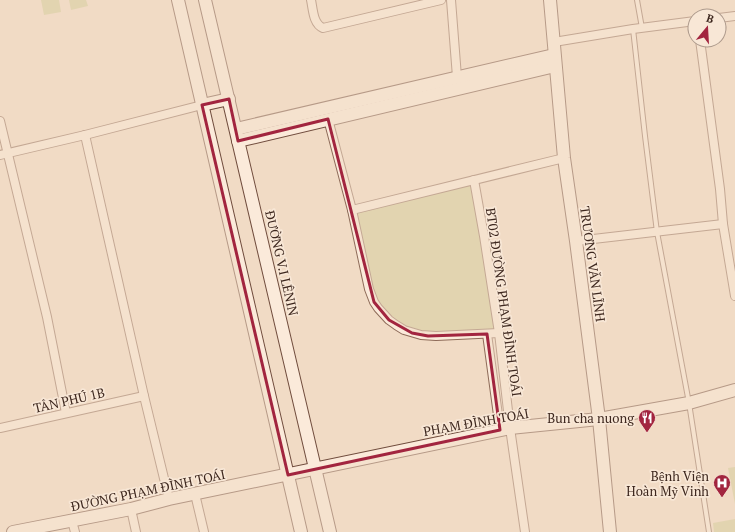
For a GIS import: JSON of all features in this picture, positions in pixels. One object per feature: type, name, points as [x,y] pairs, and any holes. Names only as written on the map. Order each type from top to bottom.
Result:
[{"type":"street","points":[[178,0],[300,532]]},
{"type":"street","name":"ĐƯỜNG V.I LÊNIN","points":[[205,0],[330,532]]},
{"type":"street","points":[[311,0],[316,21],[318,25],[324,28],[441,0]]},
{"type":"street","points":[[451,0],[457,77]]},
{"type":"street","name":"TRƯƠNG VĂN LĨNH","points":[[550,0],[564,158],[599,419],[610,532]]},
{"type":"street","points":[[554,42],[687,22]]},
{"type":"street","points":[[701,48],[735,296]]},
{"type":"street","points":[[236,129],[457,77],[555,61]]},
{"type":"street","points":[[238,141],[555,61]]},
{"type":"street","points":[[4,154],[229,99]]},
{"type":"street","points":[[328,119],[352,210],[369,289],[378,308],[389,320],[404,330],[420,335],[436,336],[498,333]]},
{"type":"street","points":[[0,121],[4,154],[47,317],[66,413]]},
{"type":"street","points":[[85,135],[169,499]]},
{"type":"street","points":[[352,210],[564,158]]},
{"type":"street","name":"BT02 ĐƯỜNG PHẠM ĐÌNH TOÁI","points":[[474,180],[484,236],[498,333],[505,428]]},
{"type":"street","points":[[576,241],[724,224]]},
{"type":"street","name":"BT02 ĐƯỜNG PHẠM ĐÌNH TOÁI","points":[[486,334],[505,428]]},
{"type":"street","name":"PHẠM ĐÌNH TOÁI","points":[[288,475],[505,428],[599,419],[689,403],[735,390]]},
{"type":"street","name":"TÂN PHÚ 1B","points":[[0,428],[144,396]]},
{"type":"street","points":[[505,428],[526,532]]},
{"type":"street","name":"ĐƯỜNG PHẠM ĐÌNH TOÁI","points":[[13,532],[74,526],[169,499],[288,475]]},
{"type":"street","points":[[195,494],[204,532]]},
{"type":"street","points":[[131,509],[136,532]]},
{"type":"lane","points":[[637,0],[642,28]]},
{"type":"lane","points":[[633,29],[657,232],[689,403],[709,532]]},
{"type":"highlighted area","points":[[229,99],[238,141],[328,119],[374,302],[389,320],[412,333],[428,336],[487,334],[500,430],[288,475],[202,105]]},
{"type":"shaded area","points":[[41,0],[59,0],[61,12],[44,15]]},
{"type":"shaded area","points":[[69,0],[86,0],[88,6],[71,10]]},
{"type":"shaded area","points":[[474,180],[499,333],[412,333],[378,308],[352,210]]},
{"type":"shaded area","points":[[735,467],[735,504],[728,468]]},
{"type":"shaded area","points":[[735,519],[735,532],[714,532],[713,523]]},
{"type":"place","name":"Bun cha nuong","points":[[647,433]]},
{"type":"place","name":"Bệnh Viện Hoàn Mỹ Vinh","points":[[722,498]]}]
